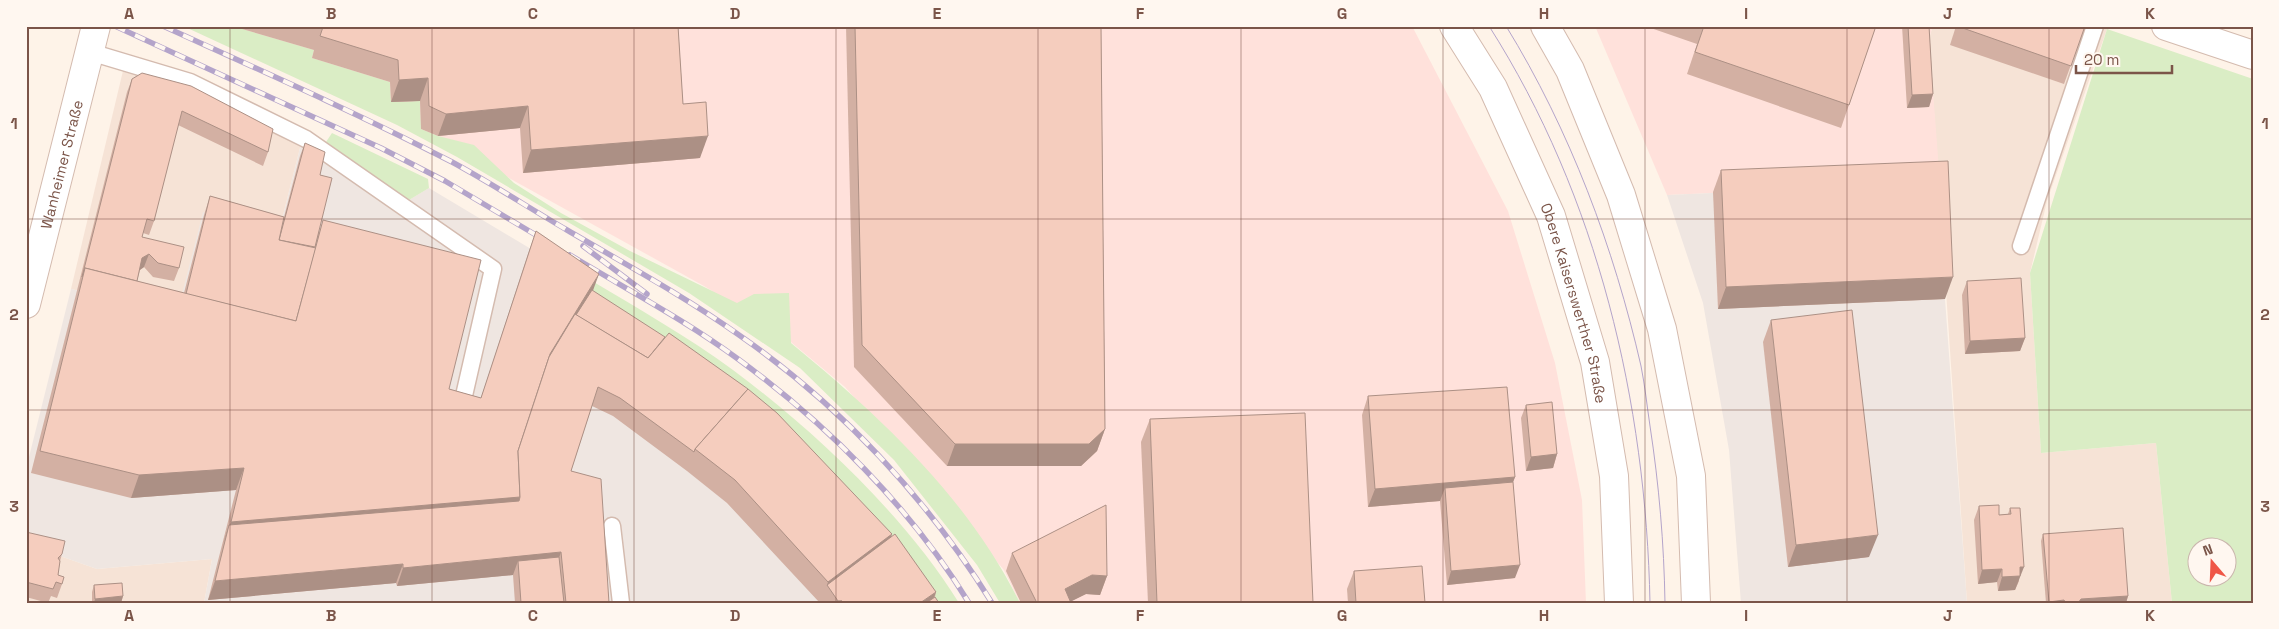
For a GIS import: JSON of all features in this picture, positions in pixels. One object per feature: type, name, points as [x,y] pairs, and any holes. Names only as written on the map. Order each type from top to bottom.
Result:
[{"type":"street","name":"Wanheimer Straße","points":[[26,304],[96,26]]},
{"type":"street","name":"Obere Kaiserswerther Straße","points":[[1454,26],[1493,88],[1552,216],[1595,362],[1614,476],[1619,603]]},
{"type":"street","points":[[1545,26],[1570,70],[1621,195],[1662,329],[1691,476],[1696,603]]},
{"type":"street","points":[[2166,26],[2212,34],[2253,55]]},
{"type":"lane","points":[[2021,246],[2095,26]]},
{"type":"lane","points":[[90,52],[190,82],[306,139],[493,269],[463,400]]},
{"type":"lane","points":[[612,526],[621,603]]},
{"type":"shaded area","points":[[196,26],[1412,26],[1508,211],[1555,363],[1582,500],[1586,603],[1020,603],[1004,570],[845,387],[780,333],[704,286],[500,173],[438,136]]},
{"type":"shaded area","points":[[1595,26],[1933,26],[1929,38],[1940,183],[1667,195]]},
{"type":"shaded area","points":[[1933,26],[2099,26],[2107,29],[2047,201],[2030,273],[2041,453],[2156,443],[2172,603],[1967,603],[1929,38]]},
{"type":"shaded area","points":[[127,54],[205,84],[304,132],[279,231],[177,313],[71,289]]},
{"type":"shaded area","points":[[304,132],[409,200],[429,188],[593,286],[933,603],[204,603],[212,559],[97,569],[26,544],[26,469],[71,289],[177,313],[203,212],[279,231]]},
{"type":"shaded area","points":[[1940,183],[1945,299],[1967,603],[1741,603],[1729,450],[1703,303],[1667,195]]},
{"type":"shaded area","points":[[26,544],[97,569],[212,559],[204,603],[26,603]]},
{"type":"green space","points":[[183,26],[232,26],[314,50],[312,58],[390,82],[391,102],[420,101],[421,129],[438,136],[474,145],[514,183],[561,213],[630,251],[737,303],[754,294],[789,293],[791,343],[857,400],[919,461],[975,528],[999,565],[1020,603],[1000,603],[977,565],[894,460],[800,368],[689,293],[457,157],[397,125]]},
{"type":"green space","points":[[2107,29],[2253,79],[2253,603],[2172,603],[2156,443],[2041,453],[2030,273]]},
{"type":"green space","points":[[332,133],[428,179],[429,188],[409,200],[324,145]]},
{"type":"green space","points":[[592,281],[699,346],[733,370],[795,420],[885,507],[912,538],[959,603],[924,603],[587,303]]},
{"type":"building","points":[[319,26],[678,26],[683,104],[706,102],[708,136],[531,150],[528,106],[446,114],[429,106],[428,78],[399,80],[398,60],[320,36],[323,27]]},
{"type":"building","points":[[855,26],[1101,26],[1105,429],[1089,444],[955,444],[862,345]]},
{"type":"building","points":[[1704,26],[1876,26],[1849,105],[1695,52]]},
{"type":"building","points":[[1908,26],[1929,26],[1933,94],[1912,95]]},
{"type":"building","points":[[1957,26],[2085,26],[2071,66]]},
{"type":"building","points":[[142,73],[191,86],[273,129],[268,152],[182,111],[154,221],[147,219],[142,237],[184,247],[179,268],[158,263],[149,254],[142,258],[137,281],[85,268],[82,277],[132,79]]},
{"type":"building","points":[[305,143],[325,152],[320,175],[332,178],[315,247],[279,240]]},
{"type":"building","points":[[1948,161],[1953,277],[1726,287],[1721,170]]},
{"type":"building","points":[[210,196],[284,217],[279,240],[316,248],[296,321],[186,294]]},
{"type":"building","points":[[323,220],[481,260],[449,389],[481,398],[536,231],[599,274],[550,354],[518,451],[520,497],[231,522],[244,468],[139,475],[40,451],[85,268],[296,321]]},
{"type":"building","points":[[2021,278],[2025,338],[1970,341],[1967,281]]},
{"type":"building","points":[[592,290],[665,337],[648,358],[576,315]]},
{"type":"building","points":[[1852,310],[1878,535],[1796,545],[1771,320]]},
{"type":"building","points":[[575,314],[648,358],[669,333],[748,389],[694,452],[620,398],[598,387],[571,471],[601,479],[609,603],[566,603],[561,552],[403,568],[403,564],[215,581],[229,525],[519,501],[518,451],[549,357]]},
{"type":"building","points":[[1507,387],[1515,477],[1375,489],[1368,396]]},
{"type":"building","points":[[748,389],[777,413],[892,534],[828,582],[735,480],[695,449]]},
{"type":"building","points":[[1552,402],[1557,454],[1531,457],[1526,405]]},
{"type":"building","points":[[1305,413],[1313,603],[1157,603],[1150,419]]},
{"type":"building","points":[[1513,482],[1520,565],[1451,571],[1445,488]]},
{"type":"building","points":[[1106,505],[1107,576],[1092,575],[1065,589],[1071,603],[1037,603],[1012,553]]},
{"type":"building","points":[[1999,505],[1999,515],[2011,514],[2010,508],[2020,508],[2024,567],[2020,567],[2020,576],[2002,577],[2002,569],[1982,570],[1979,506]]},
{"type":"building","points":[[2123,528],[2128,596],[2081,599],[2078,603],[2066,603],[2064,600],[2049,602],[2043,534]]},
{"type":"building","points":[[26,532],[65,541],[62,554],[58,558],[60,561],[58,575],[64,577],[62,584],[56,582],[53,589],[26,582]]},
{"type":"building","points":[[895,534],[936,592],[920,603],[844,603],[838,601],[827,585]]},
{"type":"building","points":[[559,557],[564,603],[521,603],[518,561]]},
{"type":"building","points":[[1422,566],[1425,603],[1356,603],[1354,571]]},
{"type":"building","points":[[122,583],[123,596],[95,599],[94,585]]},
{"type":"building","points":[[935,597],[939,603],[926,603]]},
{"type":"building","points":[[842,601],[844,603],[813,603]]},
{"type":"tram line","points":[[1489,26],[1527,92],[1560,160],[1587,231],[1609,303],[1626,377],[1638,452],[1646,528],[1650,603]]},
{"type":"tram line","points":[[1506,26],[1550,106],[1570,148],[1618,278],[1642,373],[1656,470],[1662,536],[1665,603]]},
{"type":"railway","points":[[115,26],[381,148],[445,181],[546,241]]},
{"type":"railway","points":[[163,26],[272,75],[452,162],[676,294],[739,335],[812,392],[879,456],[939,527],[967,564],[992,603]]},
{"type":"railway","points":[[583,246],[647,294]]},
{"type":"railway","points":[[570,255],[718,345],[771,384],[803,411],[835,440],[894,501],[921,534],[969,603]]}]
